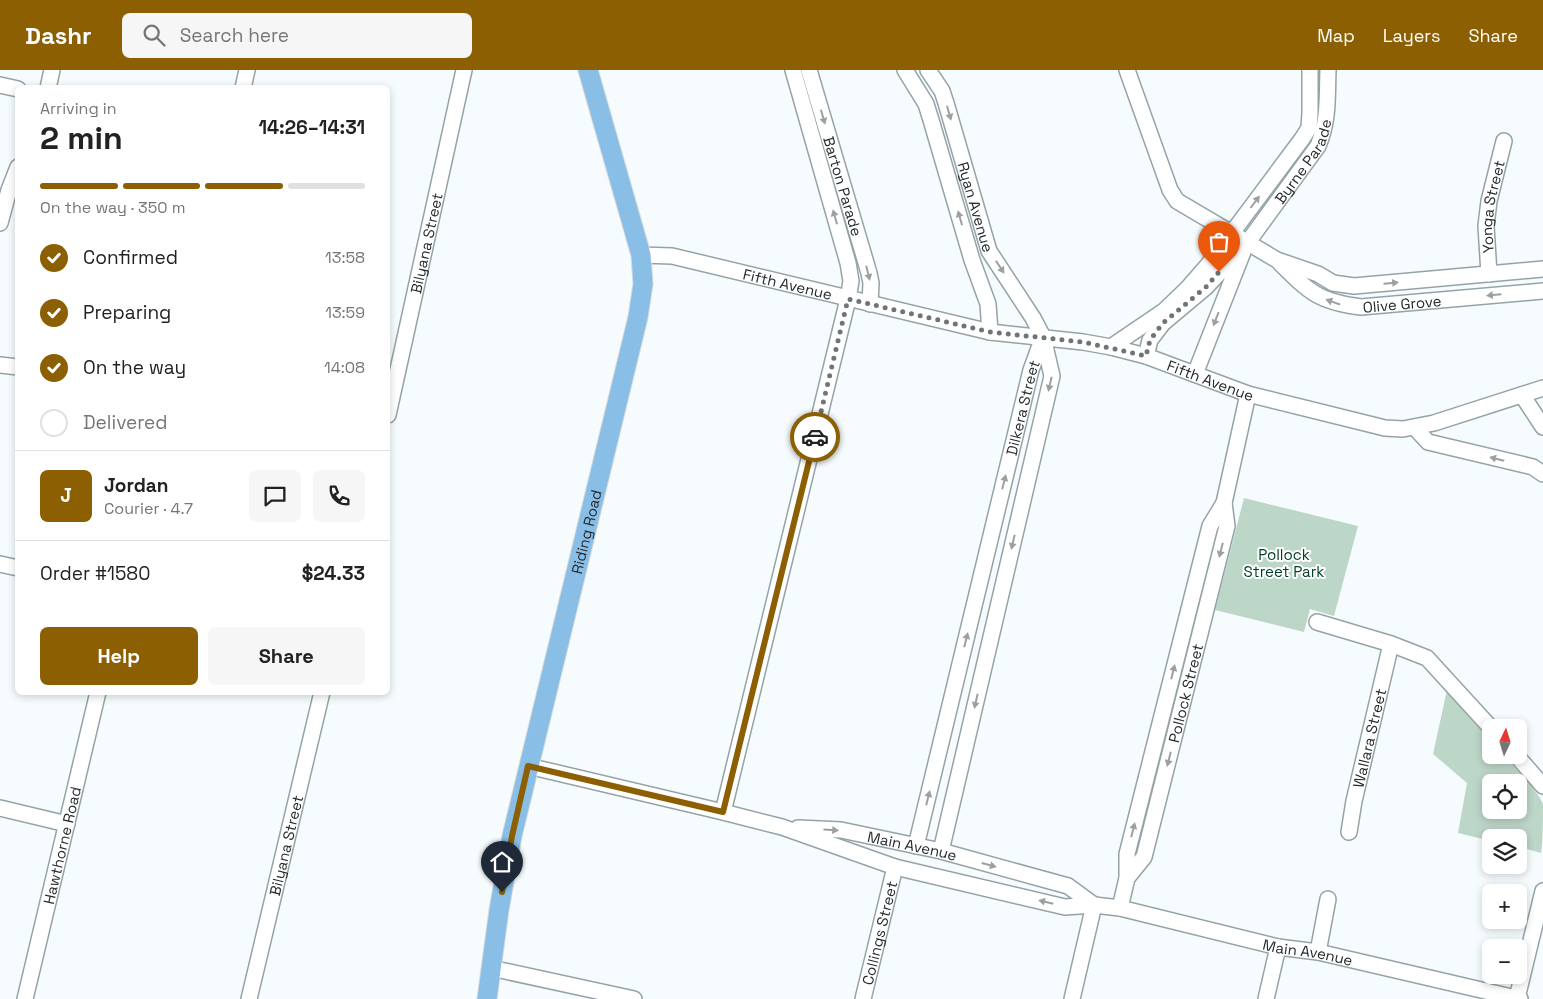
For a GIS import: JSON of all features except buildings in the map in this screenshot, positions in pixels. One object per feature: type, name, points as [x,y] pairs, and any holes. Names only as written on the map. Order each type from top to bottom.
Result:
[{"type":"main road","name":"Riding Road","points":[[487,999],[512,836],[638,317],[643,284],[641,255],[588,70]]},
{"type":"street","points":[[49,85],[52,70]]},
{"type":"street","points":[[244,85],[247,70]]},
{"type":"street","name":"Bilyana Street","points":[[390,406],[464,70]]},
{"type":"street","name":"Barton Parade","points":[[723,812],[851,281],[848,263],[793,70]]},
{"type":"street","name":"Barton Parade","points":[[809,70],[869,273],[871,283],[870,304]]},
{"type":"street","name":"Ryan Avenue","points":[[905,70],[926,104],[972,260],[988,304],[990,332]]},
{"type":"street","name":"Ryan Avenue","points":[[928,70],[942,91],[989,251],[1033,318],[1043,337]]},
{"type":"street","name":"Olive Grove","points":[[1127,70],[1170,190],[1178,201],[1277,260],[1318,274],[1334,283],[1354,286],[1543,269]]},
{"type":"street","name":"Byrne Parade","points":[[1111,347],[1164,311],[1208,265],[1302,139],[1309,128],[1310,70]]},
{"type":"street","name":"Byrne Parade","points":[[1146,356],[1150,340],[1163,323],[1206,287],[1248,242],[1318,146],[1325,130],[1327,117],[1328,70]]},
{"type":"street","points":[[0,85],[15,88]]},
{"type":"street","name":"Yonga Street","points":[[1489,274],[1486,226],[1489,201],[1504,141]]},
{"type":"street","points":[[0,223],[15,174]]},
{"type":"street","name":"Byrne Parade","points":[[1195,374],[1248,242]]},
{"type":"street","name":"Fifth Avenue","points":[[641,255],[672,256],[990,332],[1043,337],[1111,347],[1146,356],[1248,394],[1385,428],[1415,428],[1543,388]]},
{"type":"street","name":"Olive Grove","points":[[1277,260],[1306,289],[1321,298],[1341,305],[1362,308],[1543,291]]},
{"type":"street","name":"Dilkera Street","points":[[916,846],[1031,370],[1043,337]]},
{"type":"street","name":"Dilkera Street","points":[[941,851],[1052,376],[1043,337]]},
{"type":"street","points":[[0,365],[15,367]]},
{"type":"street","name":"Pollock Street","points":[[1120,908],[1127,878],[1127,854],[1210,526],[1224,502],[1248,394]]},
{"type":"street","points":[[1522,395],[1543,426]]},
{"type":"street","points":[[1415,428],[1428,442],[1533,467],[1543,474]]},
{"type":"street","points":[[0,564],[15,567]]},
{"type":"street","points":[[1317,622],[1391,644],[1427,658],[1483,719]]},
{"type":"street","name":"Wallara Street","points":[[1349,832],[1354,801],[1391,644]]},
{"type":"street","name":"Hawthorne Road","points":[[25,999],[97,695]]},
{"type":"street","name":"Bilyana Street","points":[[249,999],[321,695]]},
{"type":"street","points":[[1524,764],[1543,786]]},
{"type":"street","name":"Main Avenue","points":[[528,766],[782,827],[895,867],[1065,906],[1094,905],[1120,908],[1278,947],[1318,952],[1465,993],[1519,999]]},
{"type":"street","points":[[0,808],[67,824]]},
{"type":"street","name":"Main Avenue","points":[[782,827],[841,830],[941,851],[1068,886],[1094,905]]},
{"type":"street","name":"Collings Street","points":[[863,999],[895,867]]},
{"type":"street","points":[[1519,999],[1543,891]]},
{"type":"street","points":[[1318,952],[1328,900]]},
{"type":"street","points":[[1072,999],[1094,905]]},
{"type":"street","points":[[1266,999],[1278,947]]},
{"type":"street","points":[[492,968],[634,999]]},
{"type":"green space","name":"Pollock Street Park","points":[[1244,498],[1358,526],[1334,616],[1310,609],[1304,632],[1215,610]]},
{"type":"green space","points":[[1447,690],[1482,731],[1482,764],[1511,764],[1520,774],[1482,774],[1482,819],[1527,819],[1527,781],[1543,805],[1541,853],[1527,849],[1527,829],[1482,829],[1482,839],[1458,833],[1467,783],[1433,754]]},
{"type":"way so far","points":[[815,437],[848,299],[990,332],[1083,342],[1146,356],[1150,340],[1163,323],[1206,287],[1219,272]]},
{"type":"route","points":[[502,892],[512,836],[528,766],[723,812],[815,437]]}]
